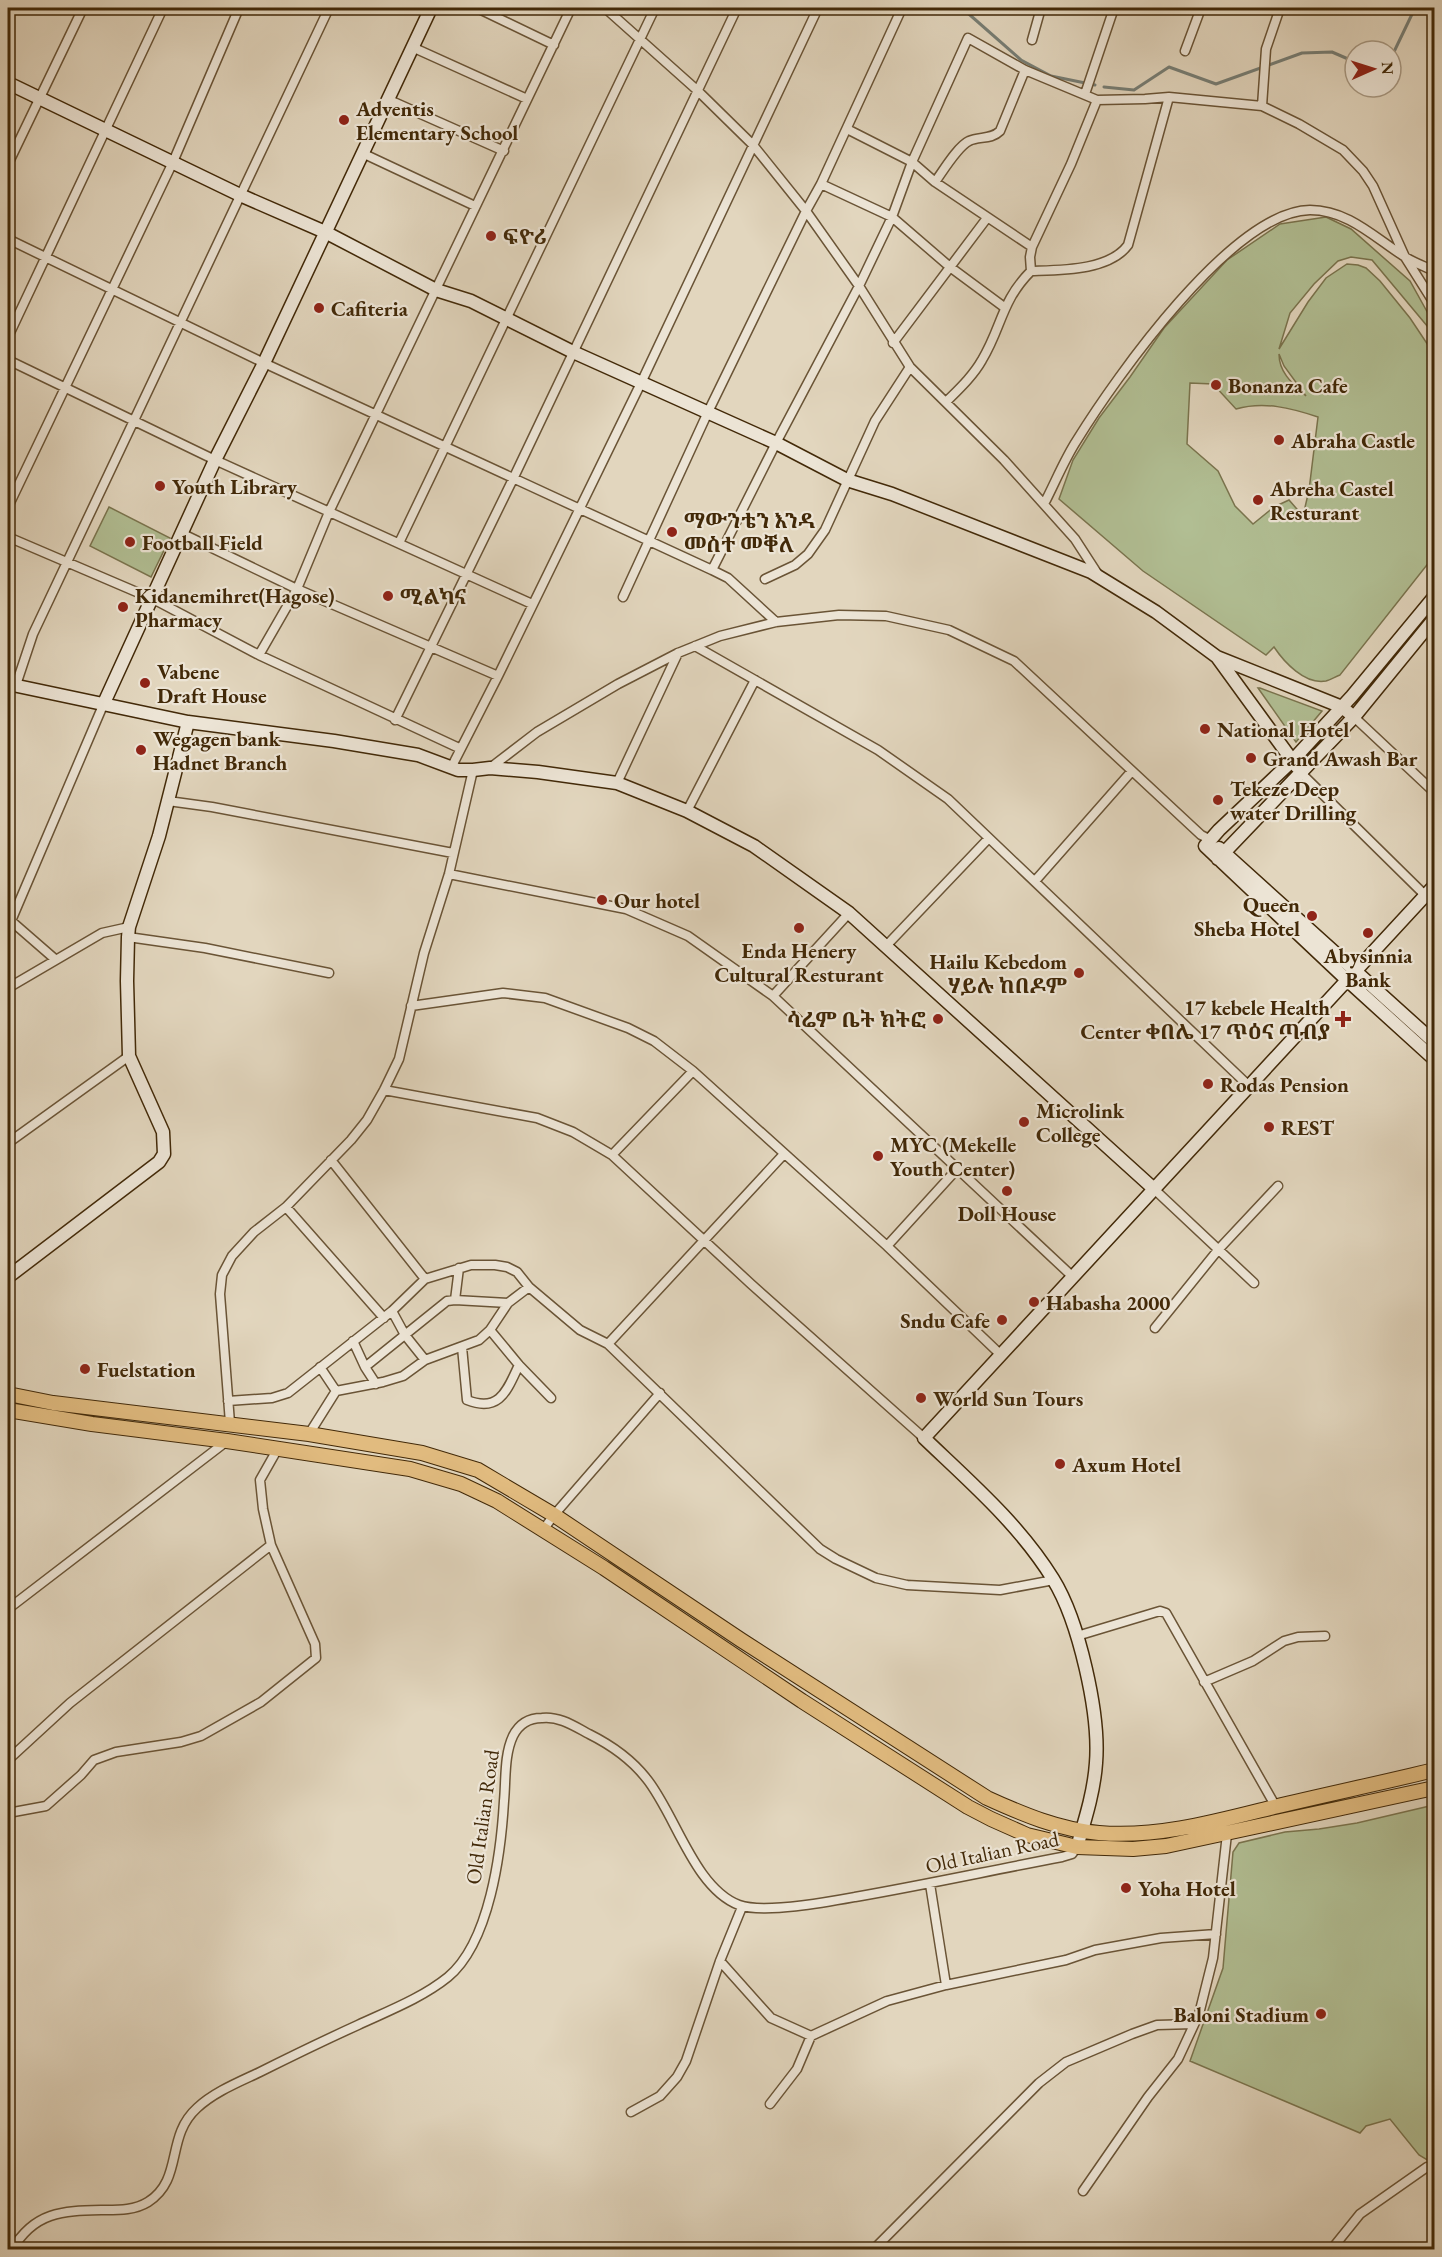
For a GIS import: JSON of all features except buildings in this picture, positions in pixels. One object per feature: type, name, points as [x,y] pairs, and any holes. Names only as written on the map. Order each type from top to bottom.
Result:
[{"type":"main road","points":[[8,1394],[53,1403],[309,1434],[422,1453],[461,1464],[495,1479],[554,1515],[741,1640],[987,1798],[1031,1816],[1082,1830],[1122,1834],[1158,1831],[1231,1818],[1434,1770]]},
{"type":"main road","points":[[51,1418],[53,1403]]},
{"type":"main road","points":[[92,1424],[93,1408]]},
{"type":"main road","points":[[8,1410],[410,1469],[447,1479],[497,1501],[604,1568],[802,1701],[968,1807],[1027,1835],[1077,1847],[1105,1849],[1151,1847],[1227,1834],[1434,1788]]},
{"type":"street","points":[[8,164],[83,8]]},
{"type":"street","points":[[8,337],[163,8]]},
{"type":"street","points":[[8,507],[173,162],[239,8]]},
{"type":"street","points":[[329,8],[182,323],[67,561],[12,685],[188,722],[334,741],[418,755],[451,768],[473,771],[490,768],[538,772],[617,783],[687,811],[754,846],[849,913],[1154,1189],[1254,1283]]},
{"type":"street","points":[[57,960],[9,924],[104,703],[215,460],[264,363],[431,8]]},
{"type":"street","points":[[477,8],[554,45]]},
{"type":"street","points":[[258,655],[297,588],[329,512],[475,206],[504,152],[571,8]]},
{"type":"street","points":[[605,8],[698,91],[753,145],[806,211],[859,286],[910,367],[997,453],[1044,504],[1075,539],[1098,576]]},
{"type":"street","points":[[399,543],[655,8]]},
{"type":"street","points":[[395,720],[514,477],[737,8]]},
{"type":"street","points":[[451,768],[641,383],[818,8]]},
{"type":"street","points":[[623,597],[708,412],[821,184],[902,8]]},
{"type":"street","points":[[1032,40],[1041,8]]},
{"type":"street","points":[[1085,94],[1114,8]]},
{"type":"street","points":[[1185,51],[1201,8]]},
{"type":"street","points":[[1262,106],[1266,49],[1280,8]]},
{"type":"street","points":[[712,570],[859,286],[892,217],[912,162],[968,38],[1025,70],[1097,100],[1169,96],[1262,106],[1299,124],[1343,150],[1364,171],[1405,257],[1434,303]]},
{"type":"street","points":[[412,47],[527,99]]},
{"type":"street","points":[[935,182],[963,145],[970,140],[993,136],[1000,130],[1025,70]]},
{"type":"street","points":[[8,83],[240,195],[325,232],[436,290],[471,302],[573,352],[776,443],[847,480],[892,494],[951,519],[1068,561],[1098,576],[1156,612],[1217,657],[1342,707],[1434,792]]},
{"type":"street","points":[[946,402],[982,361],[1004,307],[1020,282],[1031,271],[1077,268],[1115,258],[1123,252],[1128,244],[1169,96]]},
{"type":"street","points":[[387,99],[504,152]]},
{"type":"street","points":[[1031,271],[1032,247],[1071,164],[1097,100]]},
{"type":"street","points":[[847,129],[912,162],[935,182],[1032,247]]},
{"type":"street","points":[[362,153],[475,206]]},
{"type":"street","points":[[821,184],[892,217],[950,267],[1004,307]]},
{"type":"street","points":[[1044,504],[1077,440],[1153,332],[1212,266],[1242,242],[1283,215],[1312,210],[1339,214],[1356,222],[1405,257],[1434,271]]},
{"type":"street","points":[[893,343],[987,218]]},
{"type":"street","points":[[8,239],[264,363],[712,570],[728,578],[776,622]]},
{"type":"street","points":[[8,360],[215,460],[532,604]]},
{"type":"street","points":[[765,579],[795,566],[808,554],[825,530],[875,421],[910,367]]},
{"type":"street","points":[[183,534],[297,588],[498,676]]},
{"type":"street","points":[[8,537],[153,599],[258,655],[459,748]]},
{"type":"street","points":[[1205,841],[1292,761],[1342,707],[1434,597]]},
{"type":"street","points":[[490,768],[537,732],[618,684],[678,652],[720,636],[776,622],[839,615],[886,616],[950,630],[1014,661],[1351,976],[1434,1059]]},
{"type":"street","points":[[1221,855],[1354,717],[1434,619]]},
{"type":"street","points":[[1395,644],[1404,654]]},
{"type":"street","points":[[695,646],[878,750],[948,799],[1249,1086]]},
{"type":"street","points":[[617,783],[678,652]]},
{"type":"street","points":[[1217,657],[1301,773],[1430,900]]},
{"type":"street","points":[[687,811],[755,680]]},
{"type":"street","points":[[8,1277],[159,1162],[164,1154],[163,1132],[129,1056],[127,981],[129,932],[151,863],[188,722]]},
{"type":"street","points":[[230,1423],[220,1294],[222,1275],[232,1256],[254,1232],[286,1207],[351,1140],[367,1120],[384,1090],[399,1059],[424,953],[448,874],[473,771]]},
{"type":"street","points":[[1035,881],[1131,772]]},
{"type":"street","points":[[168,801],[212,807],[453,853]]},
{"type":"street","points":[[886,946],[988,839]]},
{"type":"street","points":[[448,874],[626,909],[688,936],[773,996],[1073,1278]]},
{"type":"street","points":[[924,1438],[1351,976],[1430,900],[1434,886]]},
{"type":"street","points":[[773,996],[849,913]]},
{"type":"street","points":[[8,988],[102,933],[129,932],[329,973]]},
{"type":"street","points":[[1351,976],[1434,1042]]},
{"type":"street","points":[[411,1006],[503,993],[545,998],[628,1028],[654,1041],[693,1071],[887,1246],[1000,1355]]},
{"type":"street","points":[[8,1143],[129,1056]]},
{"type":"street","points":[[612,1155],[693,1071]]},
{"type":"street","points":[[384,1090],[537,1118],[573,1132],[612,1155],[703,1240],[924,1438],[1010,1522],[1054,1580],[1077,1636],[1089,1687],[1096,1760],[1091,1796],[1077,1847]]},
{"type":"street","points":[[608,1344],[784,1154]]},
{"type":"street","points":[[331,1160],[425,1279]]},
{"type":"street","points":[[887,1246],[958,1168]]},
{"type":"street","points":[[1155,1328],[1218,1250],[1278,1186]]},
{"type":"street","points":[[286,1207],[384,1318]]},
{"type":"street","points":[[228,1401],[272,1398],[288,1393],[384,1318],[425,1279],[471,1264],[507,1267],[517,1272],[529,1287],[580,1330],[608,1344],[820,1549],[836,1559],[876,1578],[907,1585],[1000,1590],[1054,1580]]},
{"type":"street","points":[[455,1300],[459,1268]]},
{"type":"street","points":[[309,1434],[336,1391],[376,1384],[403,1376],[425,1360],[479,1340],[490,1330],[508,1303],[529,1287]]},
{"type":"street","points":[[365,1367],[440,1306],[455,1300],[508,1303]]},
{"type":"street","points":[[392,1311],[405,1335],[425,1360]]},
{"type":"street","points":[[490,1330],[551,1398]]},
{"type":"street","points":[[353,1341],[376,1384]]},
{"type":"street","points":[[462,1347],[467,1400],[474,1403],[490,1403],[504,1395],[519,1365]]},
{"type":"street","points":[[321,1366],[336,1391]]},
{"type":"street","points":[[543,1530],[660,1393]]},
{"type":"street","points":[[8,1609],[227,1441]]},
{"type":"street","points":[[8,1812],[46,1806],[81,1775],[94,1760],[116,1752],[182,1742],[201,1736],[261,1702],[316,1658],[315,1644],[271,1545],[263,1509],[260,1480],[277,1450]]},
{"type":"street","points":[[8,1760],[70,1703],[271,1545]]},
{"type":"street","points":[[1077,1636],[1164,1611],[1276,1807]]},
{"type":"street","points":[[1204,1682],[1252,1661],[1284,1641],[1298,1637],[1325,1636]]},
{"type":"street","name":"Old Italian Road","points":[[12,2250],[28,2228],[50,2215],[66,2211],[124,2210],[144,2204],[163,2188],[174,2163],[176,2141],[185,2121],[198,2106],[227,2088],[400,2006],[447,1977],[465,1958],[483,1918],[498,1863],[510,1745],[517,1729],[529,1719],[549,1717],[564,1721],[604,1742],[633,1763],[654,1788],[686,1847],[706,1878],[720,1892],[742,1906],[781,1907],[813,1904],[930,1884],[1062,1857],[1072,1854],[1077,1847]]},
{"type":"street","points":[[1083,2191],[1148,2097],[1178,2059],[1194,2024],[1209,1977],[1227,1834]]},
{"type":"street","points":[[930,1884],[946,1985]]},
{"type":"street","points":[[631,2112],[660,2096],[677,2077],[686,2061],[720,1961],[742,1906]]},
{"type":"street","points":[[770,2104],[797,2069],[811,2036],[887,2001],[946,1985],[1066,1960],[1095,1950],[1161,1938],[1216,1934]]},
{"type":"street","points":[[720,1961],[771,2018],[811,2036]]},
{"type":"street","points":[[873,2250],[1039,2083],[1066,2062],[1157,2025],[1194,2024]]},
{"type":"street","points":[[1331,2250],[1360,2214],[1427,2167]]},
{"type":"green space","points":[[1326,217],[1351,229],[1410,281],[1430,317],[1433,333],[1372,260],[1351,257],[1338,261],[1314,284],[1290,313],[1279,349],[1326,278],[1347,264],[1358,265],[1366,268],[1380,281],[1410,318],[1434,354],[1434,556],[1340,675],[1326,681],[1303,676],[1283,659],[1274,647],[1266,655],[1143,571],[1059,499],[1073,460],[1099,418],[1164,328],[1227,260],[1280,224]],"holes":[[[1279,354],[1284,366],[1306,396],[1284,372]],[[1190,383],[1213,384],[1236,409],[1267,406],[1318,417],[1309,490],[1303,516],[1289,500],[1274,507],[1253,524],[1235,506],[1218,471],[1187,444]]]},
{"type":"green space","name":"Football Field","points":[[109,507],[170,538],[151,577],[90,546]]},
{"type":"green space","points":[[1258,688],[1260,688],[1322,711],[1296,742]]},
{"type":"green space","name":"Baloni Stadium","points":[[1434,1805],[1434,2164],[1419,2155],[1390,2119],[1366,2126],[1360,2133],[1190,2061],[1223,1968],[1233,1852],[1239,1843],[1285,1832],[1357,1823]]},
{"type":"waterway","points":[[962,8],[1021,60],[1051,76],[1095,85]]},
{"type":"waterway","points":[[1400,39],[1415,8]]},
{"type":"waterway","points":[[1104,87],[1134,90],[1169,67],[1216,84],[1302,53],[1332,52],[1343,57]]},
{"type":"place","name":"Adventis Elementary School","points":[[344,120]]},
{"type":"place","name":"ፍዮሪ","points":[[491,236]]},
{"type":"place","name":"Cafiteria","points":[[319,308]]},
{"type":"place","name":"Bonanza Cafe","points":[[1216,385]]},
{"type":"place","name":"Abraha Castle","points":[[1279,440]]},
{"type":"place","name":"Youth Library","points":[[160,486]]},
{"type":"place","name":"Abreha Castel Resturant","points":[[1258,500]]},
{"type":"place","name":"ማውንቴን እንዳ መስተ መቐለ","points":[[672,532]]},
{"type":"place","name":"Football Field","points":[[130,542]]},
{"type":"place","name":"ሚልካና","points":[[388,596]]},
{"type":"place","name":"Kidanemihret(Hagose) Pharmacy","points":[[123,607]]},
{"type":"place","name":"Vabene Draft House","points":[[145,683]]},
{"type":"place","name":"National Hotel","points":[[1205,729]]},
{"type":"place","name":"Wegagen bank Hadnet Branch","points":[[141,750]]},
{"type":"place","name":"Grand Awash Bar","points":[[1251,758]]},
{"type":"place","name":"Tekeze Deep water Drilling","points":[[1218,800]]},
{"type":"place","name":"Our hotel","points":[[602,900]]},
{"type":"place","name":"Queen Sheba Hotel","points":[[1312,916]]},
{"type":"place","name":"Enda Henery Cultural Resturant","points":[[799,928]]},
{"type":"place","name":"Abysinnia Bank","points":[[1368,933]]},
{"type":"place","name":"Hailu Kebedom ሃይሉ ከበዶም","points":[[1079,973]]},
{"type":"place","name":"ሳሬም ቤት ክትፎ","points":[[938,1019]]},
{"type":"place","name":"17 kebele Health Center ቀበሌ 17 ጥዕና ጣብያ","points":[[1343,1019]]},
{"type":"place","name":"Rodas Pension","points":[[1208,1084]]},
{"type":"place","name":"Microlink College","points":[[1024,1122]]},
{"type":"place","name":"REST","points":[[1269,1127]]},
{"type":"place","name":"MYC (Mekelle Youth Center)","points":[[878,1156]]},
{"type":"place","name":"Doll House","points":[[1007,1191]]},
{"type":"place","name":"Habasha 2000","points":[[1034,1302]]},
{"type":"place","name":"Sndu Cafe","points":[[1002,1320]]},
{"type":"place","name":"Fuelstation","points":[[85,1369]]},
{"type":"place","name":"World Sun Tours","points":[[921,1398]]},
{"type":"place","name":"Axum Hotel","points":[[1060,1464]]},
{"type":"place","name":"Yoha Hotel","points":[[1126,1888]]},
{"type":"place","name":"Baloni Stadium","points":[[1321,2014]]}]
